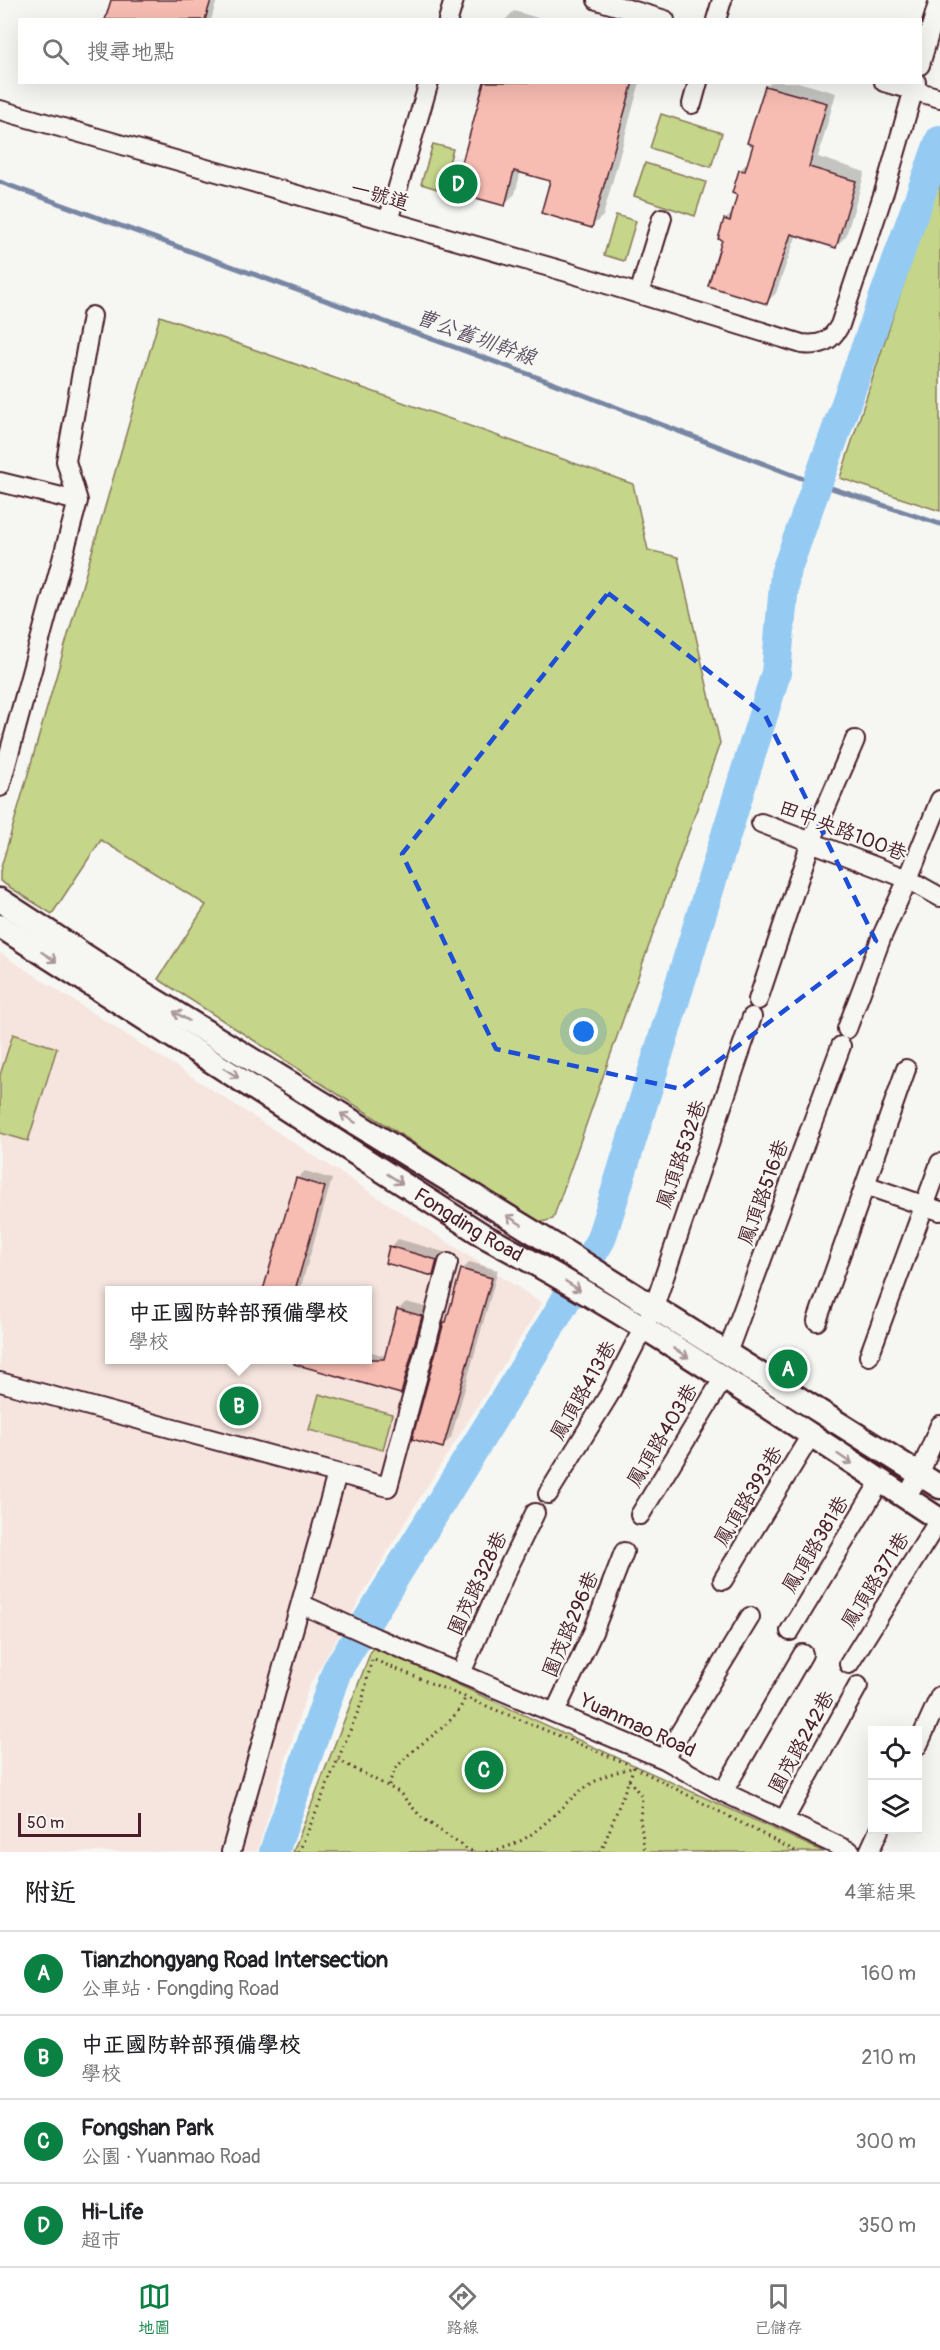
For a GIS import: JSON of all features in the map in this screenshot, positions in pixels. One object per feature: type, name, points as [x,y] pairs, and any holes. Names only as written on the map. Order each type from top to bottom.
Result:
[{"type":"main road","name":"Fongding Road","points":[[0,900],[130,985],[564,1251],[940,1487]]},
{"type":"main road","name":"Fongding Road","points":[[0,926],[486,1237],[551,1272],[642,1328],[940,1520]]},
{"type":"street","points":[[449,18],[454,0]]},
{"type":"street","points":[[597,0],[658,18]]},
{"type":"street","points":[[717,18],[722,0]]},
{"type":"street","points":[[922,61],[939,0]]},
{"type":"street","points":[[388,221],[428,84]]},
{"type":"street","points":[[692,104],[697,84]]},
{"type":"street","points":[[896,84],[914,87],[940,98]]},
{"type":"street","name":"一號道","points":[[0,110],[639,294],[802,344],[816,345],[835,335],[840,326],[885,189],[914,87]]},
{"type":"street","points":[[639,294],[662,218]]},
{"type":"street","points":[[0,787],[78,501],[66,461],[92,316]]},
{"type":"street","points":[[0,482],[78,501]]},
{"type":"street","name":"鳳頂路532巷","points":[[654,1307],[812,842],[855,740]]},
{"type":"street","points":[[847,1029],[882,936],[940,800]]},
{"type":"street","name":"田中央路100巷","points":[[761,823],[908,879],[940,897]]},
{"type":"street","name":"鳳頂路516巷","points":[[727,1353],[841,1046]]},
{"type":"street","points":[[817,1321],[906,1069]]},
{"type":"street","points":[[869,1356],[932,1208],[940,1163]]},
{"type":"street","points":[[865,1185],[932,1208]]},
{"type":"street","points":[[0,1382],[388,1487],[448,1263]]},
{"type":"street","name":"鳳頂路413巷","points":[[548,1494],[609,1395],[654,1307]]},
{"type":"street","name":"鳳頂路403巷","points":[[640,1515],[723,1379]]},
{"type":"street","points":[[906,1498],[920,1473],[940,1425]]},
{"type":"street","name":"鳳頂路393巷","points":[[723,1580],[810,1435]]},
{"type":"street","points":[[231,1852],[337,1473]]},
{"type":"street","name":"鳳頂路381巷","points":[[790,1631],[880,1482]]},
{"type":"street","name":"園茂路328巷","points":[[461,1672],[504,1576],[536,1513]]},
{"type":"street","name":"鳳頂路371巷","points":[[849,1664],[940,1520]]},
{"type":"street","name":"園茂路296巷","points":[[555,1712],[593,1632],[624,1552]]},
{"type":"street","name":"Yuanmao Road","points":[[301,1604],[376,1638],[664,1759],[723,1792],[851,1852]]},
{"type":"street","points":[[664,1759],[750,1617]]},
{"type":"street","points":[[723,1792],[803,1654]]},
{"type":"street","name":"園茂路242巷","points":[[784,1820],[858,1686]]},
{"type":"street","points":[[922,1736],[940,1696]]},
{"type":"street","points":[[869,1852],[877,1834]]},
{"type":"path","points":[[299,1852],[362,1702],[372,1659],[634,1767],[797,1852]]},
{"type":"path","points":[[389,1785],[391,1776],[399,1763],[441,1729],[458,1710],[465,1697]]},
{"type":"path","points":[[338,1760],[389,1785],[399,1792],[421,1817],[467,1851],[476,1852]]},
{"type":"path","points":[[601,1852],[634,1767]]},
{"type":"path","points":[[486,1852],[504,1851],[525,1840],[544,1826],[564,1804],[600,1778],[634,1767]]},
{"type":"path","points":[[629,1779],[642,1797],[640,1820],[645,1852]]},
{"type":"highlighted area","points":[[608,593],[765,715],[876,941],[681,1089],[496,1049],[402,854]]},
{"type":"shaded area","points":[[0,953],[542,1303],[413,1509],[309,1686],[257,1852],[0,1852]]},
{"type":"green space","points":[[661,114],[722,133],[711,167],[650,148]]},
{"type":"green space","points":[[433,144],[453,149],[441,190],[421,184]]},
{"type":"green space","points":[[645,163],[706,182],[695,216],[634,196]]},
{"type":"green space","points":[[940,172],[940,511],[840,478]]},
{"type":"green space","points":[[616,215],[636,221],[624,261],[604,255]]},
{"type":"green space","points":[[160,316],[633,484],[648,550],[678,557],[720,743],[553,1219],[539,1223],[158,979],[206,905],[101,840],[52,914],[0,881],[0,871]]},
{"type":"green space","points":[[13,1034],[57,1048],[28,1141],[0,1133],[0,1075]]},
{"type":"green space","points":[[319,1394],[392,1414],[383,1450],[309,1430]]},
{"type":"green space","points":[[373,1646],[824,1852],[293,1852]]},
{"type":"building","points":[[111,0],[211,0],[206,18],[106,18]]},
{"type":"building","points":[[483,84],[632,84],[592,228],[541,213],[550,181],[514,171],[505,206],[454,192]]},
{"type":"building","points":[[765,86],[827,103],[809,167],[856,181],[836,248],[791,234],[767,304],[708,286],[722,240],[718,239],[724,219],[730,221],[737,195],[732,193],[739,170],[745,171],[753,145],[747,143]]},
{"type":"building","points":[[296,1178],[325,1187],[296,1286],[264,1286]]},
{"type":"building","points":[[389,1246],[437,1260],[433,1276],[385,1263]]},
{"type":"building","points":[[461,1269],[492,1278],[443,1448],[412,1439]]},
{"type":"building","points":[[397,1309],[422,1316],[401,1394],[294,1364],[372,1364],[372,1359],[384,1359]]},
{"type":"waterway","points":[[274,1852],[337,1670],[557,1315],[601,1239],[776,673],[785,574],[940,140]]},
{"type":"waterway","name":"曹公舊圳幹線","points":[[0,182],[542,379],[801,478],[940,524]]},
{"type":"place","name":"Hi-Life","points":[[458,184]]},
{"type":"place","name":"Tianzhongyang Road Intersection","points":[[788,1369]]},
{"type":"place","name":"中正國防幹部預備學校","points":[[239,1406]]},
{"type":"place","name":"Fongshan Park","points":[[484,1770]]}]
